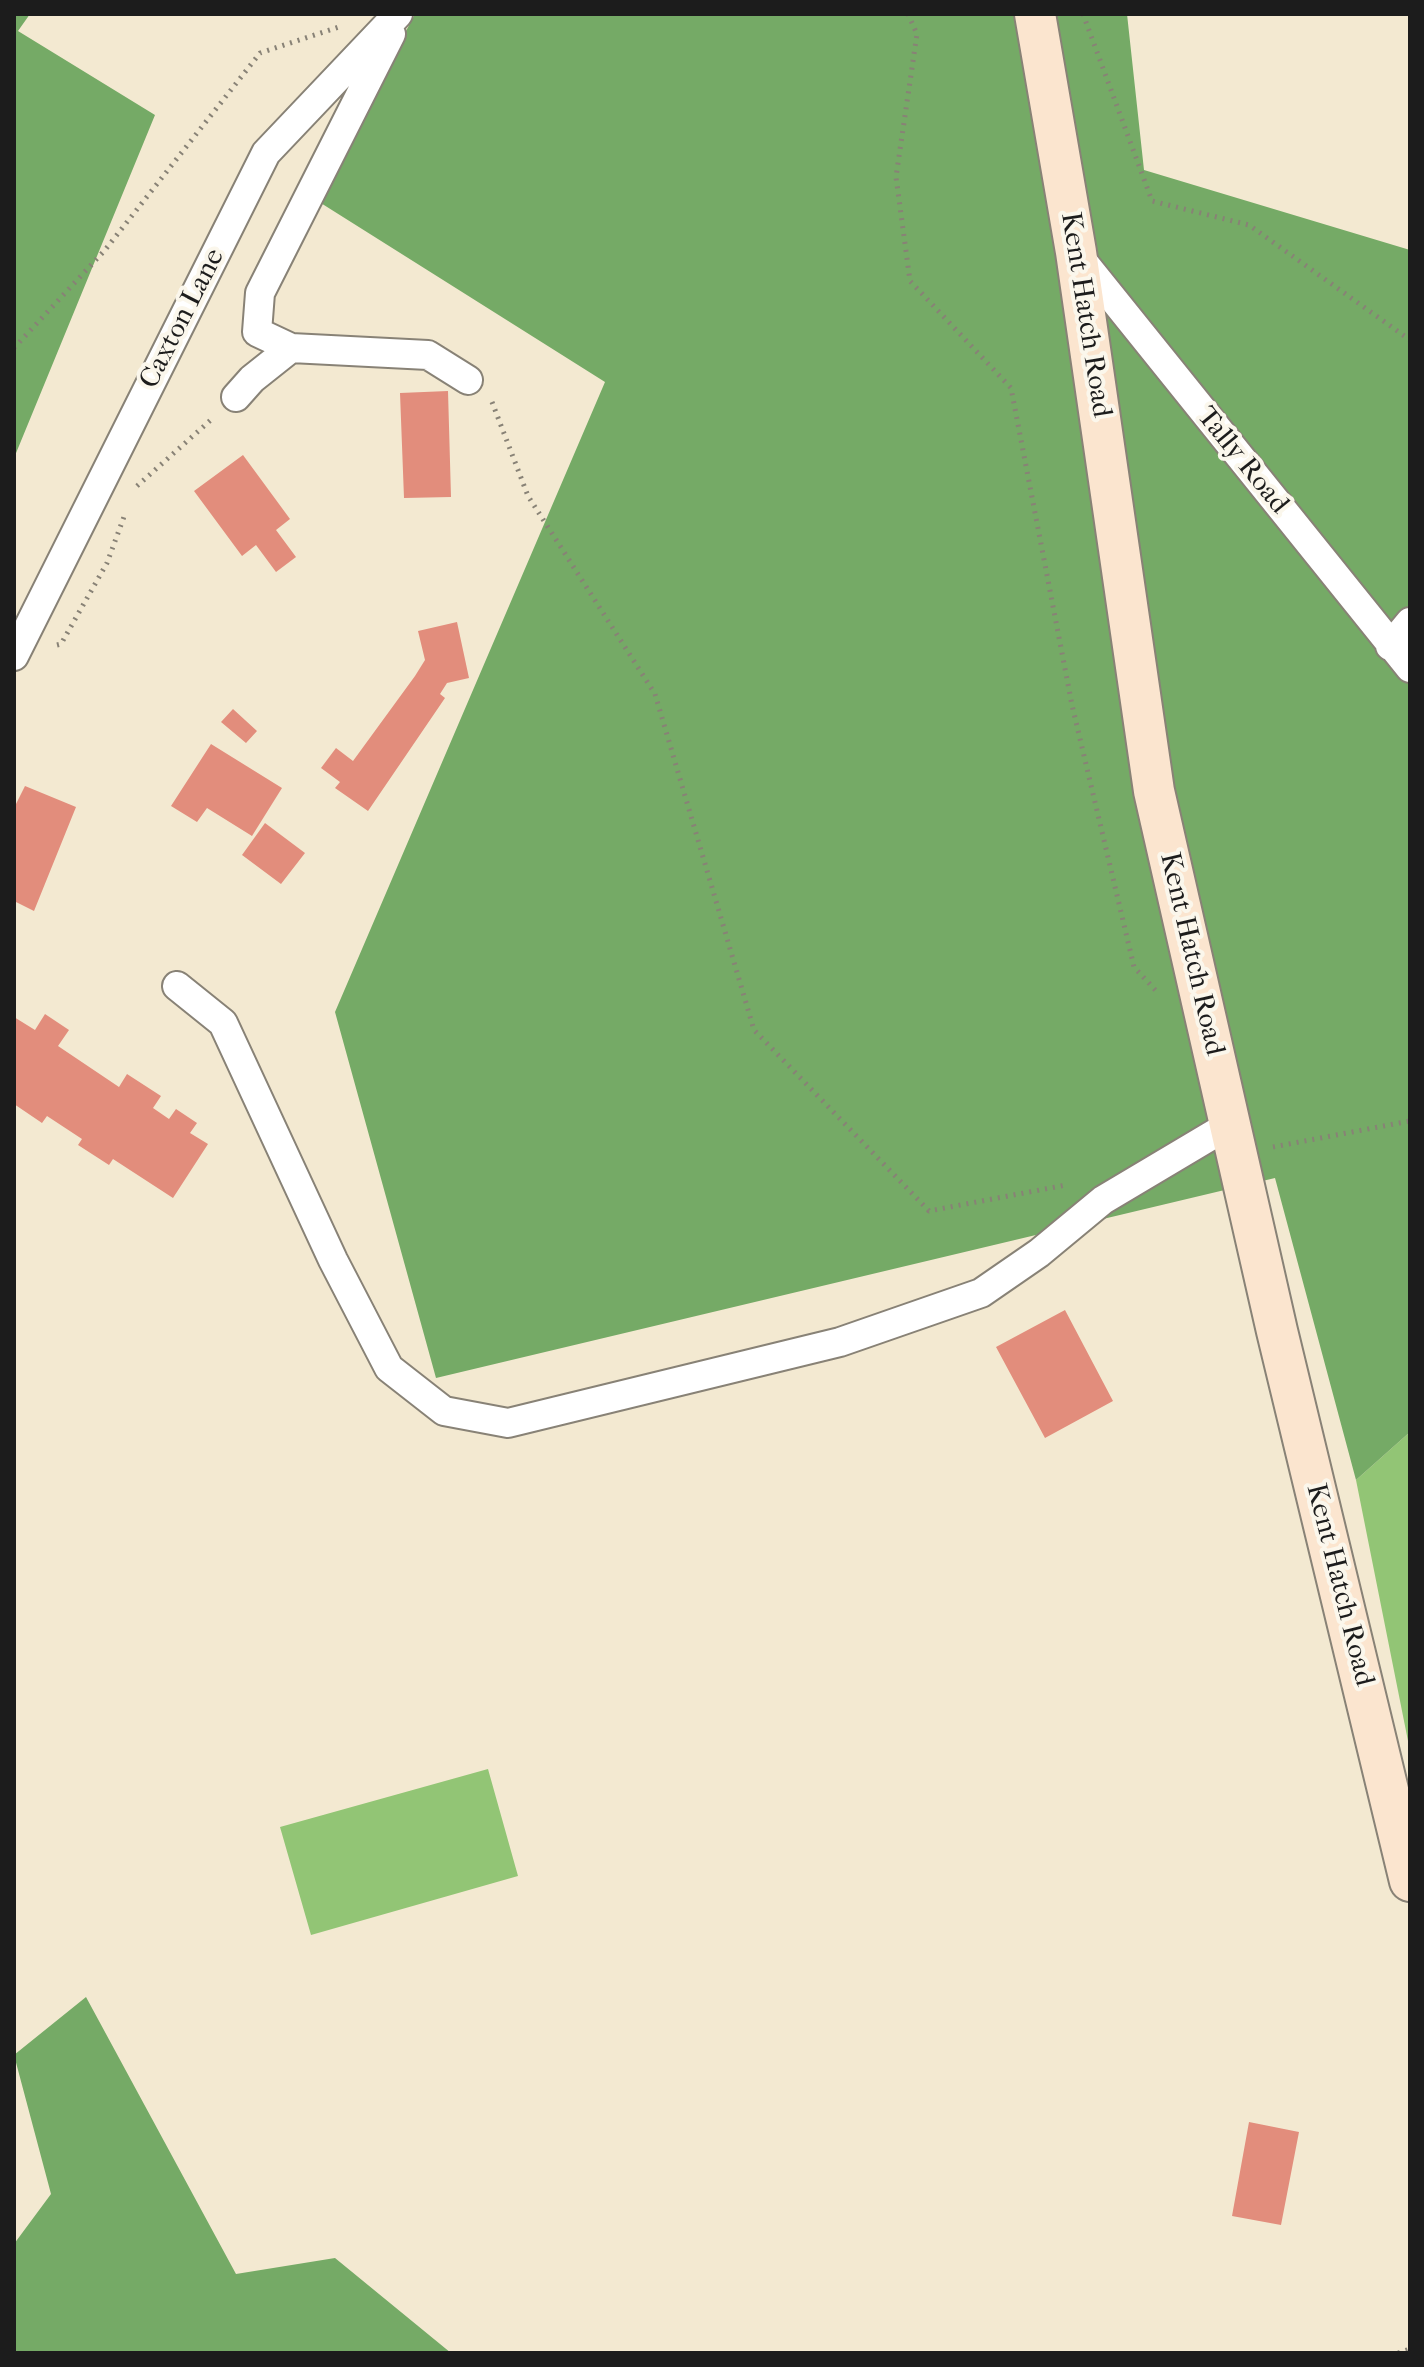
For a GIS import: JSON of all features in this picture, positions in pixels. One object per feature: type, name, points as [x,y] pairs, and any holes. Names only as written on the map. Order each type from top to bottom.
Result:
[{"type":"main road","name":"Kent Hatch Road","points":[[1035,14],[1076,252],[1154,791],[1232,1139],[1410,1881]]},
{"type":"street","points":[[400,14],[260,293],[257,332],[291,348],[428,355],[468,380]]},
{"type":"street","name":"Caxton Lane","points":[[14,656],[266,153],[400,14]]},
{"type":"street","name":"Tally Road","points":[[1076,252],[1410,668]]},
{"type":"street","points":[[236,397],[252,379],[291,348]]},
{"type":"street","points":[[1390,646],[1410,622]]},
{"type":"street","points":[[177,986],[223,1023],[333,1260],[389,1368],[444,1411],[508,1423],[840,1342],[981,1293],[1039,1253],[1103,1200],[1232,1139]]},
{"type":"path","points":[[908,14],[917,34],[896,177],[910,281],[1011,388],[1072,705],[1134,967],[1164,999]]},
{"type":"path","points":[[1083,14],[1152,201],[1249,225],[1410,340]]},
{"type":"path","points":[[14,348],[105,250],[260,53],[347,24]]},
{"type":"path","points":[[468,380],[488,393],[528,496],[655,694],[754,1030],[929,1211],[1080,1182]]},
{"type":"path","points":[[135,488],[236,397]]},
{"type":"path","points":[[49,647],[61,644],[107,563],[129,503]]},
{"type":"path","points":[[1232,1139],[1410,1121]]},
{"type":"path","points":[[1398,2353],[1410,2349]]},
{"type":"green space","points":[[14,14],[30,14],[18,31],[155,115],[14,458]]},
{"type":"green space","points":[[415,14],[1127,14],[1144,170],[1410,250],[1410,1432],[1356,1480],[1275,1178],[436,1378],[335,1012],[605,382],[316,200]]},
{"type":"green space","points":[[1410,1432],[1410,1751],[1356,1480]]},
{"type":"green space","points":[[488,1769],[518,1876],[311,1935],[280,1827]]},
{"type":"green space","points":[[86,1997],[236,2274],[335,2258],[451,2353],[14,2353],[14,2244],[51,2194],[14,2055]]},
{"type":"building","points":[[448,391],[451,497],[404,498],[400,393]]},
{"type":"building","points":[[243,455],[290,519],[276,530],[296,557],[276,572],[256,545],[242,556],[194,491]]},
{"type":"building","points":[[457,622],[469,678],[447,683],[440,694],[445,698],[368,811],[335,788],[340,782],[321,768],[336,748],[353,761],[415,676],[425,660],[418,631]]},
{"type":"building","points":[[233,709],[257,731],[246,743],[221,722]]},
{"type":"building","points":[[211,744],[282,788],[252,836],[207,808],[197,822],[171,806]]},
{"type":"building","points":[[25,786],[76,807],[34,911],[14,901],[14,808]]},
{"type":"building","points":[[265,823],[305,853],[281,884],[242,855]]},
{"type":"building","points":[[45,1014],[69,1030],[58,1046],[119,1087],[127,1074],[161,1096],[153,1108],[169,1119],[176,1109],[197,1123],[190,1133],[208,1144],[173,1198],[113,1159],[109,1165],[78,1145],[82,1139],[47,1116],[42,1123],[14,1104],[14,1017],[35,1030]]},
{"type":"building","points":[[1065,1310],[1113,1401],[1045,1438],[996,1347]]},
{"type":"building","points":[[1249,2122],[1299,2132],[1281,2225],[1232,2216]]}]
